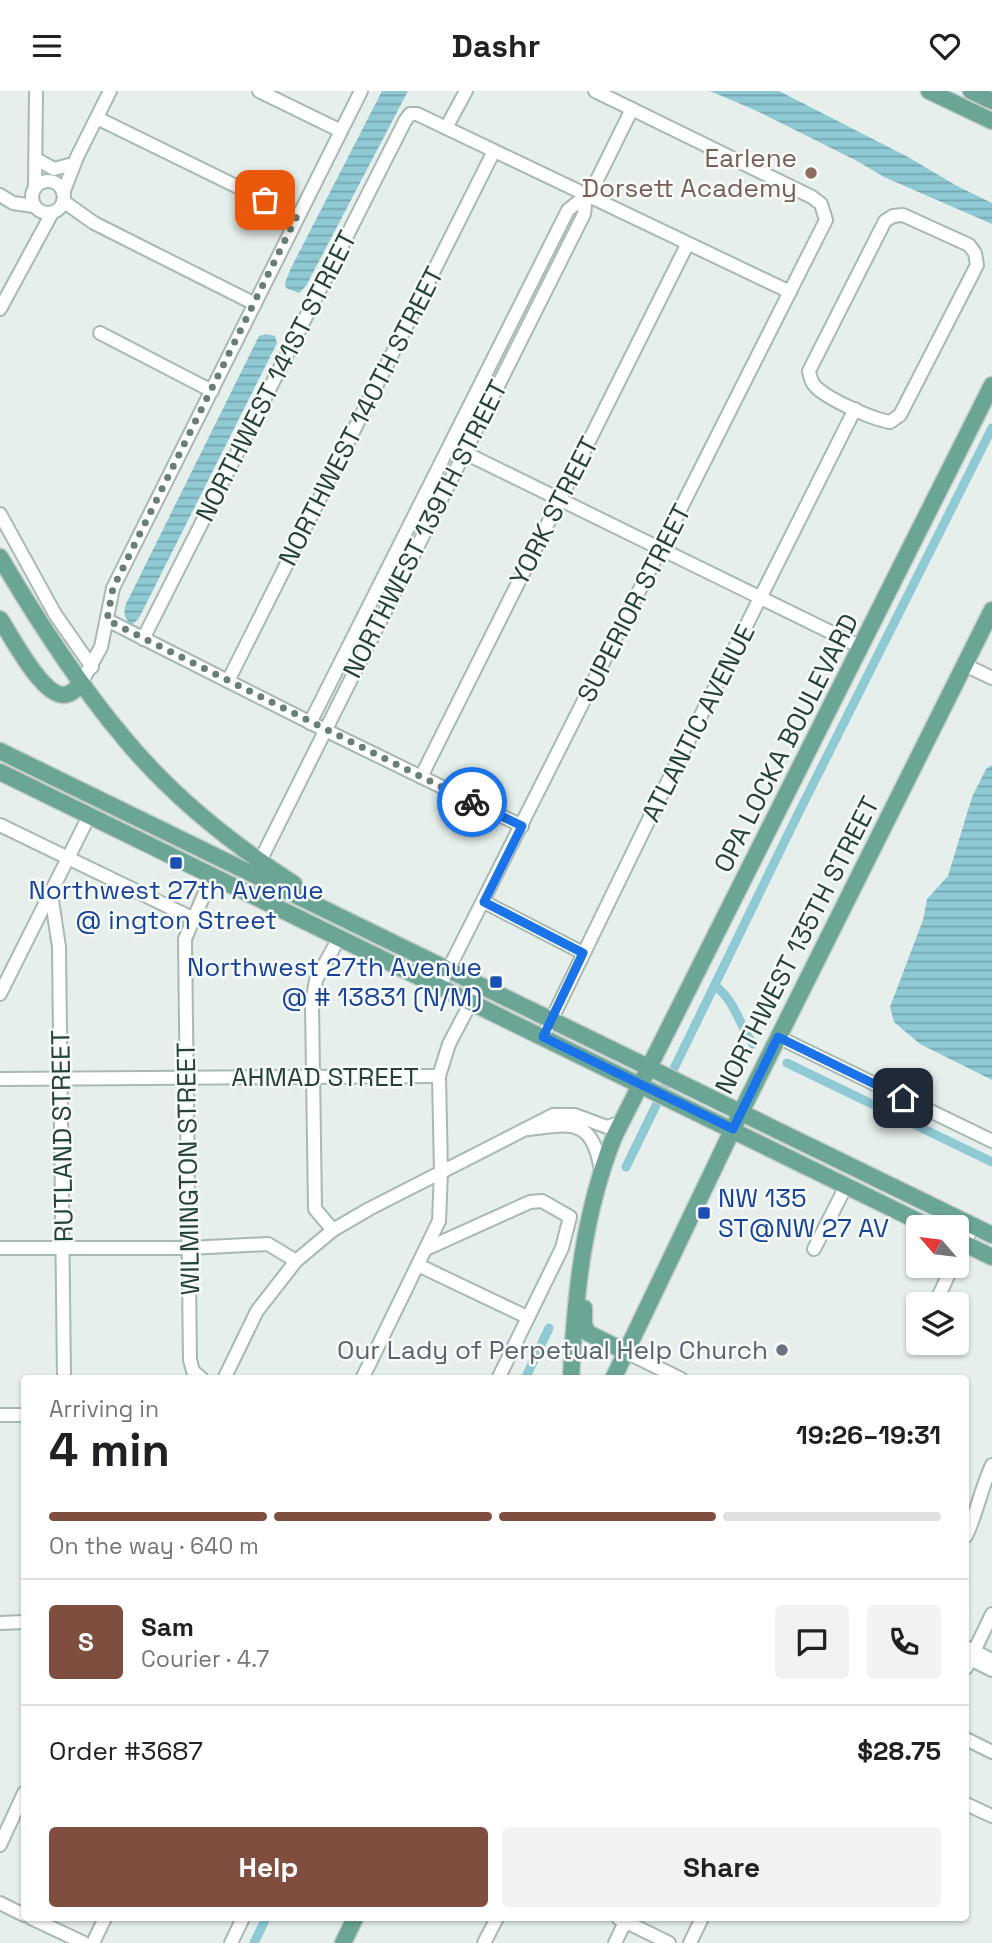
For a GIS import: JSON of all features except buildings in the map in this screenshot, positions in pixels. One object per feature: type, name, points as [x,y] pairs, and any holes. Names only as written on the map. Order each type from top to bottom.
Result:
[{"type":"main road","points":[[929,91],[992,121]]},
{"type":"main road","points":[[971,91],[992,101]]},
{"type":"main road","name":"OPA LOCKA BOULEVARD","points":[[572,1375],[575,1302],[580,1261],[601,1177],[622,1122],[655,1070],[992,385]]},
{"type":"main road","points":[[0,557],[28,605],[81,684],[125,740],[183,800],[320,906]]},
{"type":"main road","name":"NORTHWEST 135TH STREET","points":[[615,1375],[741,1112],[992,610]]},
{"type":"main road","points":[[0,619],[41,681],[54,692],[63,695],[71,693],[81,684]]},
{"type":"main road","points":[[0,751],[992,1235]]},
{"type":"main road","points":[[0,772],[906,1215]]},
{"type":"main road","points":[[121,831],[148,832],[155,826]]},
{"type":"main road","points":[[153,847],[165,841],[183,840]]},
{"type":"main road","points":[[592,1209],[595,1219],[585,1284],[584,1325],[587,1333],[594,1338],[626,1352]]},
{"type":"main road","points":[[970,1250],[992,1257]]},
{"type":"main road","points":[[343,1943],[354,1921]]},
{"type":"street","points":[[36,91],[36,159],[32,196],[38,236]]},
{"type":"street","points":[[0,195],[20,197],[41,183],[63,174],[73,161],[110,91]]},
{"type":"street","points":[[259,91],[341,131]]},
{"type":"street","name":"NORTHWEST 141ST STREET","points":[[81,684],[101,647],[113,588],[361,91]]},
{"type":"street","points":[[466,91],[446,128],[790,292]]},
{"type":"street","points":[[595,91],[632,109]]},
{"type":"street","name":"NORTHWEST 139TH STREET","points":[[310,723],[568,210],[586,197],[593,188],[632,109]]},
{"type":"street","name":"SUPERIOR STREET","points":[[440,986],[826,219],[821,204],[812,197],[632,109]]},
{"type":"street","name":"NORTHWEST 141ST STREET","points":[[143,639],[398,133],[410,114],[416,114],[446,128]]},
{"type":"street","points":[[97,118],[297,216]]},
{"type":"street","name":"NORTHWEST 140TH STREET","points":[[228,681],[494,151]]},
{"type":"street","points":[[36,159],[54,169],[73,161]]},
{"type":"street","points":[[36,159],[40,170],[51,181],[58,204]]},
{"type":"street","points":[[0,310],[38,236],[58,204],[73,161]]},
{"type":"street","points":[[0,195],[13,203],[35,208],[58,204],[255,305]]},
{"type":"street","name":"NORTHWEST 139TH STREET","points":[[260,861],[584,214],[586,197]]},
{"type":"street","points":[[903,215],[969,245],[975,253],[977,265],[900,415],[890,422],[876,420],[855,409],[821,392],[812,384],[809,372],[885,221],[893,216],[903,215]]},
{"type":"street","name":"YORK STREET","points":[[421,777],[687,245]]},
{"type":"street","points":[[100,333],[212,391]]},
{"type":"street","name":"ATLANTIC AVENUE","points":[[543,1037],[855,409]]},
{"type":"street","points":[[450,445],[861,647]]},
{"type":"street","points":[[0,514],[55,614],[92,667]]},
{"type":"street","points":[[384,575],[399,583]]},
{"type":"street","points":[[107,620],[522,826]]},
{"type":"street","points":[[965,664],[992,678]]},
{"type":"street","points":[[0,994],[89,816]]},
{"type":"street","points":[[0,825],[192,918]]},
{"type":"street","name":"WILMINGTON STREET","points":[[198,1375],[193,1371],[190,1360],[185,939],[212,876]]},
{"type":"street","name":"RUTLAND STREET","points":[[51,894],[59,947],[64,1375]]},
{"type":"street","points":[[484,902],[583,953]]},
{"type":"street","points":[[333,1230],[315,1209],[312,994],[318,974],[339,938]]},
{"type":"street","points":[[364,1375],[439,1221],[439,1076],[449,1044],[480,985]]},
{"type":"street","points":[[778,1037],[992,1141]]},
{"type":"street","name":"AHMAD STREET","points":[[0,1079],[439,1076]]},
{"type":"street","points":[[226,1375],[257,1311],[296,1261],[333,1230],[542,1119],[564,1114],[575,1115],[607,1127],[622,1122]]},
{"type":"street","points":[[525,1130],[568,1125],[583,1131],[596,1145],[601,1177]]},
{"type":"street","points":[[814,1249],[846,1186]]},
{"type":"street","points":[[426,1249],[530,1202],[542,1201],[570,1217],[562,1248],[500,1375]]},
{"type":"street","points":[[970,1231],[973,1226]]},
{"type":"street","points":[[0,1248],[189,1248],[268,1244],[296,1261]]},
{"type":"street","points":[[418,1265],[527,1317]]},
{"type":"street","points":[[626,1352],[673,1375]]},
{"type":"street","points":[[0,1415],[21,1415]]},
{"type":"street","points":[[969,1520],[992,1465]]},
{"type":"street","points":[[969,1657],[992,1614]]},
{"type":"street","points":[[0,1623],[21,1622]]},
{"type":"street","points":[[969,1657],[992,1660]]},
{"type":"street","points":[[969,1657],[992,1670]]},
{"type":"street","points":[[969,1740],[992,1752]]},
{"type":"street","points":[[0,1845],[21,1800]]},
{"type":"street","points":[[969,1805],[992,1816]]},
{"type":"street","points":[[0,1903],[21,1914]]},
{"type":"street","points":[[37,1921],[84,1943]]},
{"type":"street","points":[[93,1943],[104,1921]]},
{"type":"street","points":[[231,1943],[242,1921]]},
{"type":"street","points":[[484,1943],[495,1921]]},
{"type":"street","points":[[615,1943],[622,1921]]},
{"type":"street","points":[[627,1921],[668,1943]]},
{"type":"street","points":[[690,1943],[701,1921]]},
{"type":"water","points":[[382,91],[408,91],[306,286],[299,293],[286,288],[290,270]]},
{"type":"water","points":[[710,91],[779,91],[992,203],[992,224],[884,177],[757,111]]},
{"type":"water","points":[[259,336],[275,336],[277,343],[139,618],[132,625],[125,616],[126,604]]},
{"type":"water","points":[[992,765],[992,1080],[920,1044],[894,1022],[890,1007],[923,920],[927,899],[948,876],[972,797],[986,769]]},
{"type":"waterway","points":[[626,1167],[797,816],[992,428]]},
{"type":"waterway","points":[[715,986],[732,1005],[753,1044]]},
{"type":"waterway","points":[[787,1063],[992,1162]]},
{"type":"waterway","points":[[527,1375],[549,1328]]},
{"type":"waterway","points":[[254,1943],[265,1921]]},
{"type":"way so far","points":[[265,200],[297,216],[113,588],[107,620],[472,802]]},
{"type":"place","name":"Earlene Dorsett Academy","points":[[811,173]]},
{"type":"place","name":"Northwest 27th Avenue @ ington Street","points":[[176,863]]},
{"type":"place","name":"Northwest 27th Avenue @ # 13831 (N/M)","points":[[496,982]]},
{"type":"place","name":"NW 135 ST@NW 27 AV","points":[[704,1213]]},
{"type":"place","name":"Our Lady of Perpetual Help Church","points":[[782,1350]]},
{"type":"route","points":[[472,802],[522,826],[484,902],[583,953],[543,1037],[733,1129],[778,1037],[903,1098]]}]
